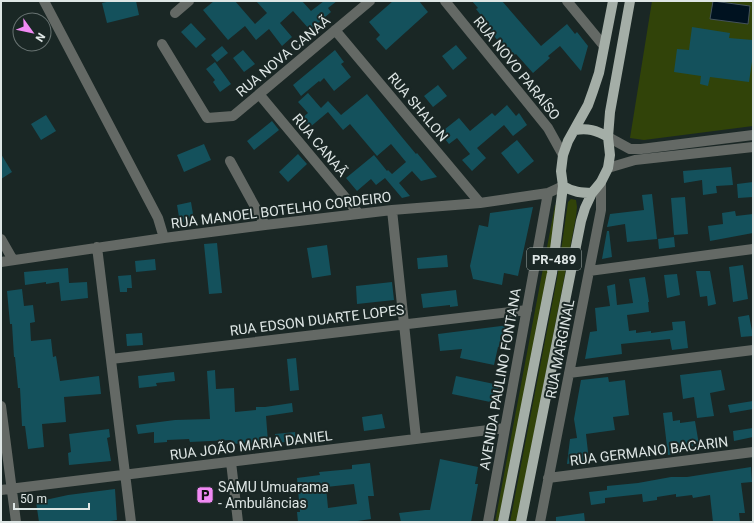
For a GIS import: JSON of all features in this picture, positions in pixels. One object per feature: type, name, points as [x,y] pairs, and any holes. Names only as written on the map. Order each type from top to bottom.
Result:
[{"type":"main road","name":"PR-489","points":[[503,522],[552,273],[563,186],[561,171],[563,155],[568,141],[588,105],[593,91],[613,1]]},
{"type":"main road","name":"PR-489","points":[[521,522],[581,221],[592,193],[601,182],[608,168],[610,155],[608,136],[611,104],[630,1]]},
{"type":"main road","points":[[575,130],[587,128],[597,130],[608,136]]},
{"type":"main road","points":[[563,186],[576,192],[592,193]]},
{"type":"street","points":[[44,1],[158,218],[164,238]]},
{"type":"street","points":[[175,13],[189,1]]},
{"type":"street","name":"RUA NOVA CANAÃ","points":[[162,44],[207,118],[234,116],[370,1]]},
{"type":"street","name":"RUA NOVO PARAÍSO","points":[[445,1],[548,128],[563,155]]},
{"type":"street","points":[[567,1],[604,46]]},
{"type":"street","name":"RUA SHALON","points":[[335,30],[480,202]]},
{"type":"street","name":"RUA CANAÃ","points":[[259,94],[359,214]]},
{"type":"street","points":[[608,136],[630,149],[641,149],[753,135]]},
{"type":"street","points":[[608,168],[635,160],[753,147]]},
{"type":"street","points":[[230,161],[265,226]]},
{"type":"street","name":"RUA MARGINAL","points":[[540,522],[601,210],[601,182]]},
{"type":"street","name":"RUA MANOEL BOTELHO CORDEIRO","points":[[1,262],[164,238],[392,210],[480,202],[548,193],[563,186]]},
{"type":"street","name":"AVENIDA PAULINO FONTANA","points":[[488,522],[548,193]]},
{"type":"street","points":[[392,210],[416,438]]},
{"type":"street","points":[[1,239],[13,260]]},
{"type":"street","points":[[97,247],[130,522]]},
{"type":"street","points":[[589,271],[753,249]]},
{"type":"street","name":"RUA EDSON DUARTE LOPES","points":[[111,359],[527,310]]},
{"type":"street","points":[[569,374],[753,350]]},
{"type":"street","points":[[1,406],[6,489],[16,522]]},
{"type":"street","name":"RUA JOÃO MARIA DANIEL","points":[[6,489],[125,476],[416,438],[505,428]]},
{"type":"street","name":"RUA GERMANO BACARIN","points":[[548,478],[753,452]]},
{"type":"street","points":[[231,462],[238,522]]},
{"type":"green space","points":[[652,1],[753,1],[753,126],[644,140],[630,138]]},
{"type":"green space","points":[[571,199],[576,200],[576,217],[517,522],[510,522],[557,279],[568,202]]},
{"type":"green space","points":[[555,205],[558,205],[549,269],[501,522],[495,522]]},
{"type":"water","points":[[713,1],[750,6],[748,24],[710,19]]},
{"type":"building","points":[[111,1],[136,1],[139,15],[107,23],[102,3]]},
{"type":"building","points":[[214,1],[235,1],[255,24],[267,13],[256,1],[302,1],[311,11],[324,1],[337,1],[328,8],[331,12],[310,30],[293,11],[280,23],[292,37],[282,46],[269,29],[256,40],[245,26],[228,40],[203,10]]},
{"type":"building","points":[[393,1],[419,1],[428,12],[386,50],[376,39],[380,35],[369,22]]},
{"type":"building","points":[[472,1],[502,1],[541,46],[567,24],[575,34],[577,32],[588,46],[581,71],[560,46],[548,56],[550,58],[533,73],[516,54],[513,56],[501,41],[499,42],[488,29],[490,27],[476,9],[478,8]]},
{"type":"building","points":[[191,23],[206,39],[196,48],[181,32]]},
{"type":"building","points":[[692,27],[730,33],[729,38],[753,40],[753,55],[749,82],[710,77],[708,86],[700,84],[701,76],[674,72],[677,49],[689,50]]},
{"type":"building","points":[[456,45],[467,58],[453,70],[442,56]]},
{"type":"building","points":[[222,46],[228,53],[217,62],[211,55]]},
{"type":"building","points":[[243,50],[255,64],[244,72],[233,58]]},
{"type":"building","points":[[335,50],[344,62],[341,64],[351,77],[334,91],[324,78],[301,96],[293,85]]},
{"type":"building","points":[[215,62],[231,84],[220,92],[213,82],[215,80],[206,69]]},
{"type":"building","points":[[438,85],[447,96],[433,107],[424,96]]},
{"type":"building","points":[[308,93],[321,108],[328,101],[341,115],[367,94],[416,154],[417,153],[437,177],[421,181],[412,171],[399,183],[410,196],[402,198],[385,178],[376,185],[371,179],[357,191],[346,178],[374,155],[387,171],[388,170],[392,174],[406,162],[391,144],[377,156],[350,124],[343,130],[328,112],[309,128],[301,119],[308,113],[298,102]]},
{"type":"building","points":[[507,105],[516,116],[519,113],[527,125],[513,136],[504,125],[477,148],[486,158],[472,171],[462,160],[470,154],[457,138],[449,144],[440,133],[459,118],[470,131],[492,113],[495,116]]},
{"type":"building","points":[[46,115],[56,131],[41,140],[31,124]]},
{"type":"building","points":[[272,121],[279,130],[254,150],[247,141]]},
{"type":"building","points":[[517,140],[534,161],[518,174],[501,153]]},
{"type":"building","points":[[204,144],[211,160],[184,172],[177,155]]},
{"type":"building","points":[[1,154],[12,172],[1,179]]},
{"type":"building","points":[[298,154],[307,164],[288,182],[279,172]]},
{"type":"building","points":[[731,167],[733,185],[716,186],[717,193],[703,195],[702,180],[684,183],[683,171]]},
{"type":"building","points":[[753,182],[753,197],[738,198],[737,184]]},
{"type":"building","points":[[652,194],[657,239],[627,242],[625,224],[607,227],[610,214],[644,210],[642,195]]},
{"type":"building","points":[[685,197],[688,234],[674,235],[671,198]]},
{"type":"building","points":[[191,202],[194,220],[180,223],[177,205]]},
{"type":"building","points":[[533,207],[518,276],[504,273],[502,285],[473,279],[470,266],[479,225],[488,227],[490,213]]},
{"type":"building","points":[[735,211],[736,216],[753,214],[753,233],[710,241],[708,226],[723,224],[722,213]]},
{"type":"building","points":[[607,231],[609,231],[612,257],[602,259]]},
{"type":"building","points":[[674,237],[675,247],[659,249],[658,239]]},
{"type":"building","points":[[217,243],[222,293],[209,294],[204,244]]},
{"type":"building","points":[[327,245],[331,275],[312,278],[307,248]]},
{"type":"building","points":[[447,255],[448,267],[418,269],[417,258]]},
{"type":"building","points":[[155,259],[156,270],[136,272],[135,261]]},
{"type":"building","points":[[743,265],[748,299],[733,302],[729,267]]},
{"type":"building","points":[[68,268],[69,283],[87,282],[88,298],[61,301],[59,282],[25,285],[24,272]]},
{"type":"building","points":[[696,271],[710,271],[716,304],[708,306],[707,296],[700,297]]},
{"type":"building","points":[[677,274],[680,295],[667,298],[664,275]]},
{"type":"building","points":[[131,275],[132,288],[127,288],[127,292],[120,292],[118,276]]},
{"type":"building","points":[[645,277],[649,312],[627,315],[629,331],[636,330],[636,333],[651,331],[651,333],[673,330],[672,322],[685,321],[688,348],[672,350],[670,339],[621,344],[622,354],[585,359],[590,332],[597,331],[595,308],[610,306],[607,286],[615,284],[617,305],[633,303],[629,279]]},
{"type":"building","points":[[392,282],[394,300],[357,304],[356,286]]},
{"type":"building","points":[[22,289],[24,306],[33,305],[35,322],[30,323],[31,341],[51,339],[53,357],[56,356],[60,381],[99,376],[101,394],[64,397],[66,422],[42,424],[44,447],[28,449],[25,426],[22,426],[20,388],[18,388],[12,324],[10,324],[7,291]]},
{"type":"building","points":[[456,290],[458,306],[450,307],[450,305],[423,308],[421,294]]},
{"type":"building","points":[[749,315],[753,336],[741,337],[738,317]]},
{"type":"building","points":[[509,325],[504,348],[498,347],[494,365],[460,358],[462,349],[440,351],[438,334]]},
{"type":"building","points":[[142,333],[143,345],[127,346],[126,334]]},
{"type":"building","points":[[296,358],[299,390],[290,391],[287,359]]},
{"type":"building","points":[[215,370],[216,389],[234,388],[235,412],[256,410],[256,407],[292,403],[293,412],[266,416],[268,442],[231,444],[231,440],[190,442],[189,439],[167,440],[167,442],[154,443],[154,432],[138,434],[136,425],[175,420],[210,419],[207,371]]},
{"type":"building","points":[[721,370],[725,390],[710,393],[714,416],[697,418],[694,397],[683,399],[680,375]]},
{"type":"building","points":[[174,372],[175,381],[156,383],[157,386],[139,388],[138,376]]},
{"type":"building","points":[[456,376],[499,385],[495,403],[452,394]]},
{"type":"building","points":[[608,377],[609,382],[625,380],[629,415],[613,417],[615,430],[586,434],[589,461],[567,464],[570,439],[577,438],[574,419],[581,380]]},
{"type":"building","points":[[753,401],[753,409],[730,413],[728,405]]},
{"type":"building","points":[[672,412],[673,421],[680,420],[680,423],[695,421],[699,445],[680,447],[681,453],[668,455],[663,413]]},
{"type":"building","points":[[382,414],[385,428],[364,431],[362,417]]},
{"type":"building","points":[[753,428],[753,437],[734,441],[733,431]]},
{"type":"building","points":[[109,429],[110,437],[107,438],[111,461],[69,465],[68,453],[71,452],[69,434]]},
{"type":"building","points":[[295,432],[296,441],[276,443],[275,434]]},
{"type":"building","points":[[440,459],[478,467],[475,484],[478,484],[471,522],[401,522],[399,513],[430,510]]},
{"type":"building","points":[[370,463],[374,496],[368,496],[371,519],[351,522],[298,522],[297,512],[300,512],[297,478],[320,475],[319,472],[352,469],[352,465]],"holes":[[[354,484],[357,504],[328,508],[326,487]]]},
{"type":"building","points":[[751,467],[752,482],[741,483],[745,513],[739,513],[740,522],[713,522],[710,495],[693,498],[692,495],[676,497],[676,494],[657,497],[657,500],[643,502],[642,494],[605,498],[605,503],[591,505],[589,492],[607,490],[607,486],[638,483],[671,477],[687,477]]},
{"type":"building","points":[[115,489],[117,520],[104,522],[39,522],[36,502],[68,495]]},
{"type":"building","points":[[584,513],[585,522],[556,522],[556,517]]},
{"type":"place","name":"SAMU Umuarama - Ambulâncias","points":[[205,495]]}]
